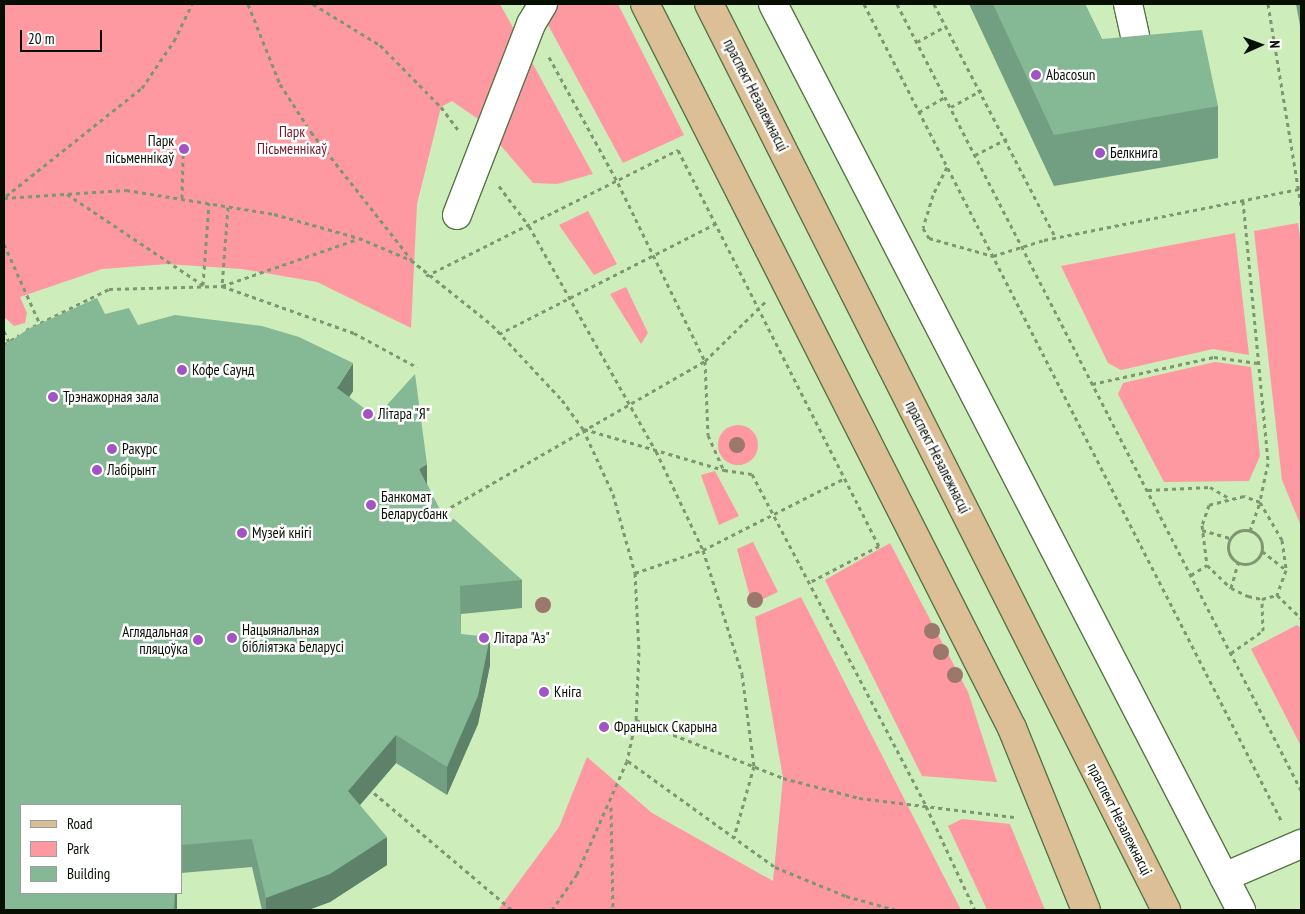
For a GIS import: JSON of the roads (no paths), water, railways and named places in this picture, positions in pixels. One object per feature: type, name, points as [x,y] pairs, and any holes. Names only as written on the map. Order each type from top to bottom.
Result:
[{"type":"main road","points":[[645,4],[1008,719],[1086,910]]},
{"type":"main road","name":"праспект Незалежнасці","points":[[709,4],[1166,910]]},
{"type":"lane","points":[[773,4],[1241,910]]},
{"type":"lane","points":[[1128,4],[1142,67]]},
{"type":"lane","points":[[457,215],[477,156],[537,14]]},
{"type":"lane","points":[[1224,877],[1298,846]]},
{"type":"place","name":"Abacosun","points":[[1036,75]]},
{"type":"place","name":"Парк пісьменнікаў","points":[[184,149]]},
{"type":"place","name":"Белкнига","points":[[1100,153]]},
{"type":"place","name":"Кофе Саунд","points":[[182,370]]},
{"type":"place","name":"Трэнажорная зала","points":[[53,397]]},
{"type":"place","name":"Літара \"Я\"","points":[[368,414]]},
{"type":"place","name":"Ракурс","points":[[112,449]]},
{"type":"place","name":"Лабірынт","points":[[97,470]]},
{"type":"place","name":"Банкомат Беларусбанк","points":[[371,505]]},
{"type":"place","name":"Музей кнігі","points":[[242,533]]},
{"type":"place","name":"Нацыянальная бібліятэка Беларусі","points":[[232,638]]},
{"type":"place","name":"Літара \"Аз\"","points":[[484,638]]},
{"type":"place","name":"Аглядальная пляцоўка","points":[[198,640]]},
{"type":"place","name":"Кніга","points":[[544,692]]},
{"type":"place","name":"Францыск Скарына","points":[[604,727]]},
{"type":"park label","name":"Парк Пісьменнікаў","points":[[292,140]]}]
